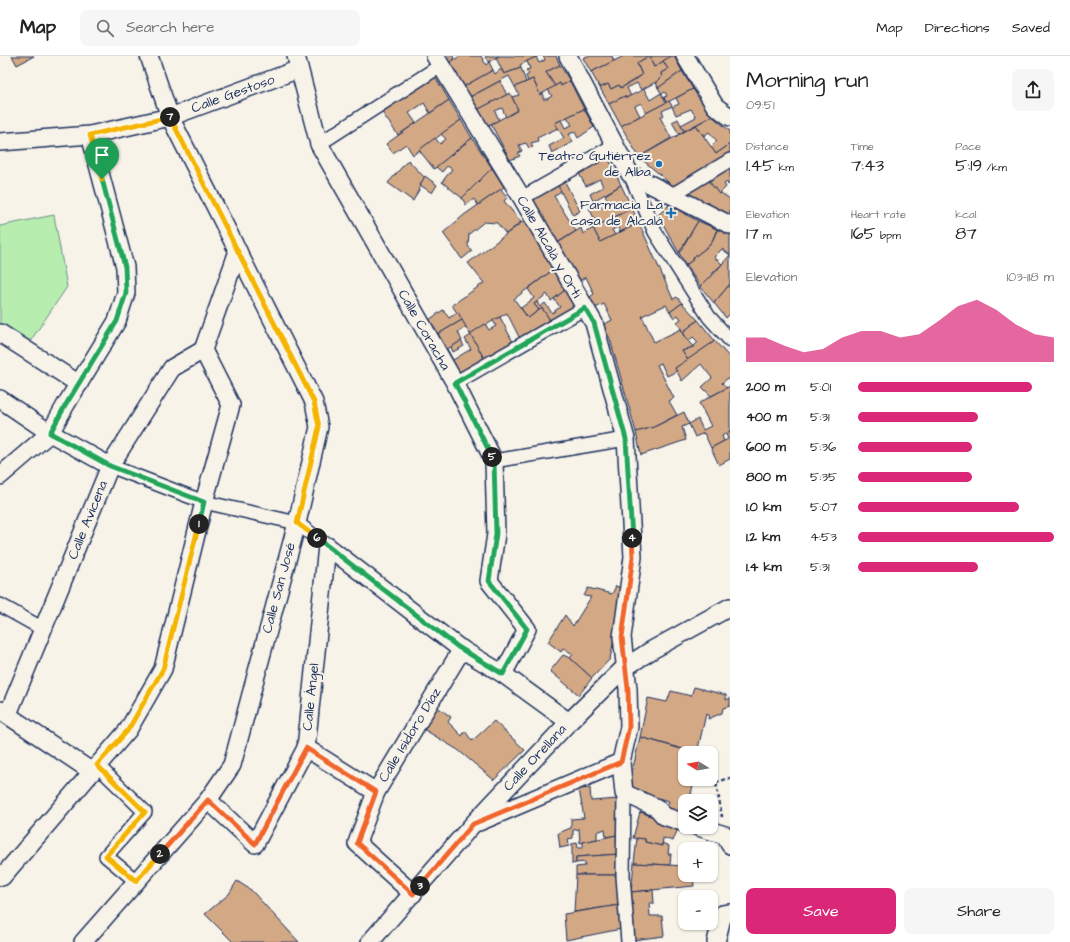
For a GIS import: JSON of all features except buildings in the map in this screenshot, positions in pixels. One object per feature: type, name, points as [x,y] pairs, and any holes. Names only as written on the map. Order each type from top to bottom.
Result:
[{"type":"street","name":"Calle San José","points":[[83,942],[208,800],[232,765],[297,523],[319,427],[314,402],[170,117],[149,56]]},
{"type":"street","points":[[568,56],[630,174],[655,232],[708,317],[730,340]]},
{"type":"street","points":[[685,56],[715,106],[730,117]]},
{"type":"street","points":[[318,144],[438,61]]},
{"type":"street","name":"Calle Alcalá y Orti","points":[[438,61],[522,198],[594,323],[626,439],[633,557],[622,637],[624,668],[628,689],[629,727],[621,762],[624,793]]},
{"type":"street","name":"Calle Gestoso","points":[[0,142],[90,135],[170,117],[297,63]]},
{"type":"street","name":"Calle Coracha","points":[[297,63],[318,144],[455,383],[494,461],[496,534],[489,581],[527,629],[503,674]]},
{"type":"street","points":[[0,476],[50,433],[117,321],[126,293],[125,267],[90,135]]},
{"type":"street","points":[[522,198],[615,145]]},
{"type":"street","points":[[672,195],[730,160]]},
{"type":"street","points":[[630,174],[730,225]]},
{"type":"street","points":[[1,876],[128,730],[163,669],[204,502],[231,405],[203,350],[238,251]]},
{"type":"street","points":[[455,383],[585,308]]},
{"type":"street","points":[[0,333],[79,384]]},
{"type":"street","name":"Calle Avicena","points":[[4,712],[43,629],[110,466],[172,368],[203,350]]},
{"type":"street","points":[[0,399],[50,433],[110,466],[204,502],[297,523],[462,649],[503,674],[569,722]]},
{"type":"street","points":[[494,461],[626,439]]},
{"type":"street","name":"Calle Ángel","points":[[208,800],[255,844],[306,748],[327,546]]},
{"type":"street","points":[[0,605],[43,629]]},
{"type":"street","name":"Calle Orellana","points":[[370,942],[473,824],[569,722],[624,668],[652,650],[730,607]]},
{"type":"street","name":"Calle Isidoro Díaz","points":[[413,894],[357,843],[376,792],[462,649]]},
{"type":"street","points":[[4,712],[94,768],[145,812],[106,856],[136,881]]},
{"type":"street","points":[[306,748],[376,792]]},
{"type":"street","points":[[473,824],[621,762]]},
{"type":"street","points":[[628,942],[623,876],[624,793],[656,808],[664,816],[678,821]]},
{"type":"street","points":[[714,834],[727,840]]},
{"type":"street","points":[[716,942],[723,914],[730,913]]},
{"type":"path","points":[[727,840],[716,782],[730,778]]},
{"type":"green space","points":[[54,215],[67,287],[27,346],[0,328],[0,226]]},
{"type":"place","name":"Teatro Gutiérrez de Alba","points":[[659,164]]},
{"type":"place","name":"Farmacia La casa de Alcalá","points":[[671,213]]},
{"type":"route","points":[[170,117],[314,402],[319,427],[297,523],[458,647],[503,674],[527,629],[489,581],[496,534],[494,461],[455,383],[585,308],[594,323],[626,439],[633,557],[622,637],[624,668],[628,689],[629,727],[621,762],[473,824],[413,894],[357,843],[376,792],[306,748],[255,844],[208,800],[136,881],[106,856],[145,812],[97,765],[128,730],[163,669],[204,502],[110,466],[50,433],[117,321],[126,293],[125,267],[102,179],[90,135],[170,117]]}]
